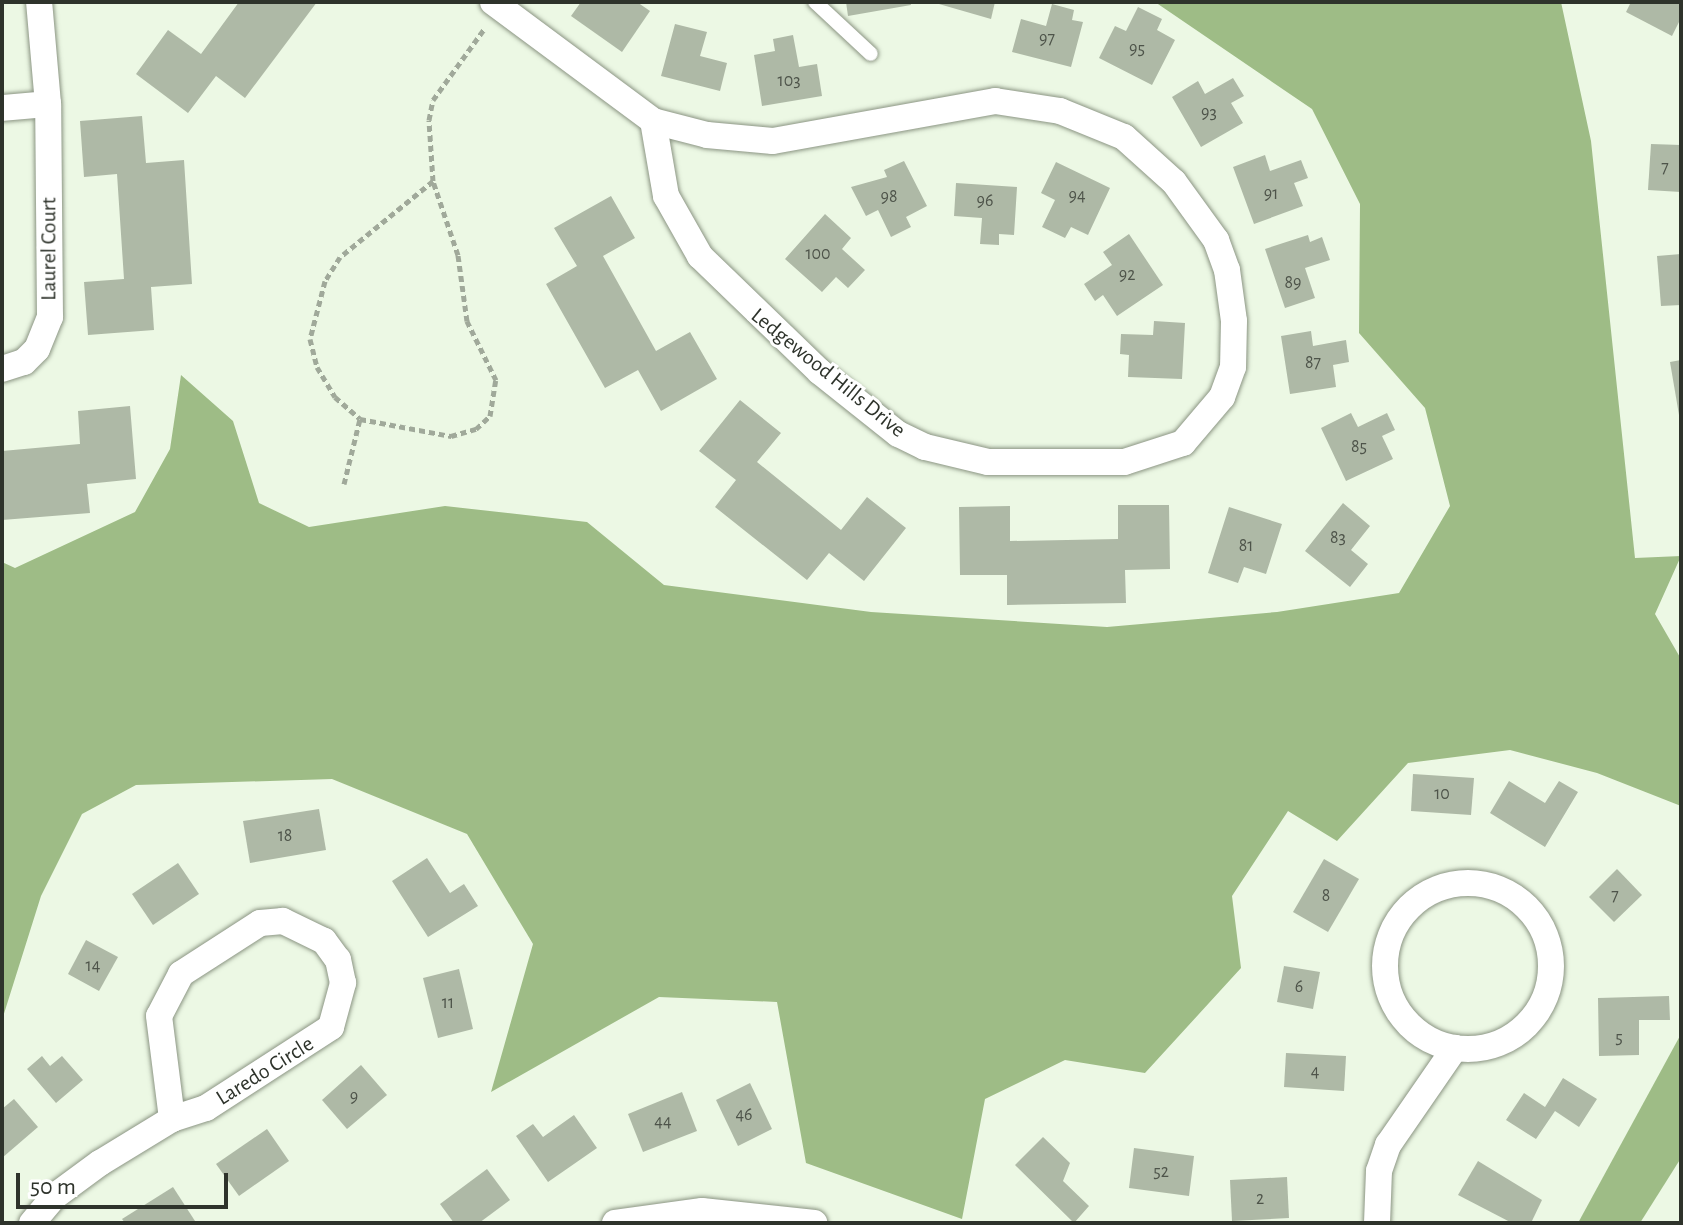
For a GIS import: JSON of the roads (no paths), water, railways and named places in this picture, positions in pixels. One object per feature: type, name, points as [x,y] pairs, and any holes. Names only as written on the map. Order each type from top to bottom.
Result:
[{"type":"street","name":"Laurel Court","points":[[2,369],[24,362],[37,349],[50,317],[48,104],[39,2]]},
{"type":"street","name":"Ledgewood Hills Drive","points":[[496,5],[653,121],[707,135],[773,141],[995,101],[1060,111],[1098,125],[1155,162],[1216,240],[1227,270],[1234,321],[1233,367],[1222,397],[1183,443],[1124,462],[988,462],[925,447],[898,434],[820,372],[700,256],[666,196],[653,121]]},
{"type":"street","points":[[2,108],[48,104]]},
{"type":"street","points":[[1474,882],[1512,894],[1532,912],[1546,936],[1551,978],[1534,1017],[1514,1036],[1487,1047],[1455,1048],[1420,1034],[1400,1014],[1388,990],[1386,950],[1412,904],[1447,885],[1474,882]]},
{"type":"street","name":"Laredo Circle","points":[[32,1223],[55,1196],[100,1163],[172,1119],[206,1108],[331,1027],[343,983],[338,960],[324,941],[283,921],[260,923],[181,974],[159,1016],[172,1119]]},
{"type":"street","points":[[1377,1223],[1379,1171],[1388,1145],[1455,1048]]},
{"type":"street","points":[[615,1223],[702,1211],[814,1223]]},
{"type":"lane","points":[[815,2],[871,54]]}]
